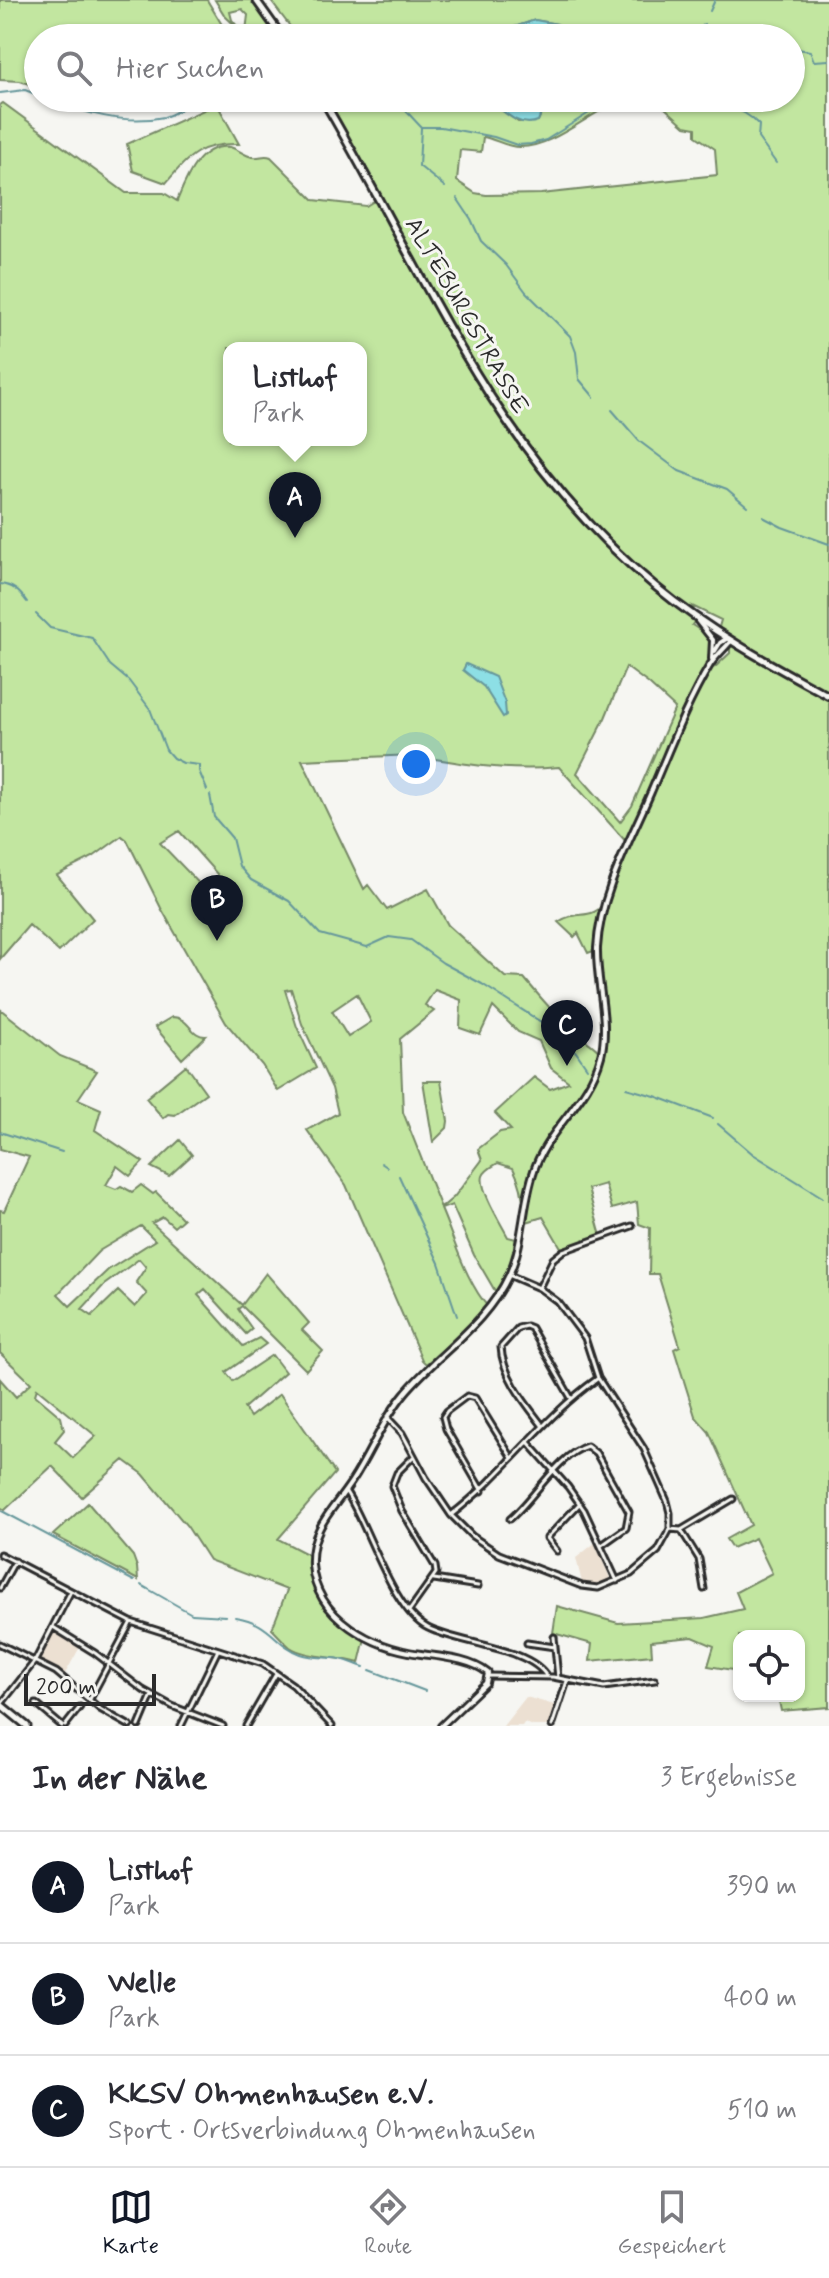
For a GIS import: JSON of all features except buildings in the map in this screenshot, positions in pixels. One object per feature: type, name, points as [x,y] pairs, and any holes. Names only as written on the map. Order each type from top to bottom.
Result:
[{"type":"main road","points":[[256,0],[273,24]]},
{"type":"main road","name":"ALTEBURGSTRASSE","points":[[330,112],[431,300],[484,388],[543,472],[601,537],[654,586],[696,619],[829,696]]},
{"type":"main road","points":[[0,1704],[27,1726]]},
{"type":"street","points":[[696,619],[713,640],[712,661]]},
{"type":"street","points":[[713,654],[720,643],[728,640]]},
{"type":"street","points":[[441,1726],[486,1683],[488,1676],[484,1670],[382,1644],[353,1629],[331,1610],[315,1582],[313,1547],[323,1519],[345,1491],[387,1417],[419,1377],[483,1316],[509,1275],[516,1257],[528,1187],[537,1162],[547,1143],[582,1098],[601,1055],[604,1024],[597,949],[606,901],[668,753],[712,661],[728,640]]},
{"type":"street","points":[[539,1288],[553,1259],[563,1251],[632,1226]]},
{"type":"street","points":[[387,1417],[402,1433],[451,1515],[477,1541],[507,1557],[582,1586],[598,1588],[617,1581],[649,1560],[670,1529],[670,1513],[657,1475],[598,1378],[589,1346],[565,1308],[539,1288],[509,1275]]},
{"type":"street","points":[[542,1425],[521,1395],[501,1357],[501,1347],[518,1328],[531,1328],[571,1398]]},
{"type":"street","points":[[451,1515],[482,1491],[542,1425],[598,1378]]},
{"type":"street","points":[[482,1491],[446,1429],[443,1420],[447,1411],[463,1398],[475,1398],[512,1459]]},
{"type":"street","points":[[528,1442],[580,1503],[617,1581]]},
{"type":"street","points":[[510,1519],[554,1471],[583,1447],[592,1448],[627,1507],[629,1517],[626,1528],[602,1545]]},
{"type":"street","points":[[409,1612],[434,1579],[435,1566],[402,1511],[392,1486],[394,1477],[414,1456]]},
{"type":"street","points":[[345,1491],[409,1612],[426,1628],[455,1639],[507,1651],[537,1667],[547,1677]]},
{"type":"street","points":[[670,1529],[681,1530],[733,1499]]},
{"type":"street","points":[[547,1538],[580,1503]]},
{"type":"street","points":[[681,1530],[699,1559],[704,1589]]},
{"type":"street","points":[[540,1537],[547,1538],[557,1551]]},
{"type":"street","points":[[0,1554],[131,1622],[255,1661],[277,1672],[332,1726]]},
{"type":"street","points":[[0,1588],[15,1561]]},
{"type":"street","points":[[434,1579],[478,1586]]},
{"type":"street","points":[[0,1704],[35,1661],[71,1591]]},
{"type":"street","points":[[90,1699],[131,1622]]},
{"type":"street","points":[[53,1627],[152,1695],[223,1726]]},
{"type":"street","points":[[554,1637],[558,1678]]},
{"type":"street","points":[[527,1643],[555,1647]]},
{"type":"street","points":[[0,1644],[56,1672],[111,1716],[130,1726]]},
{"type":"street","points":[[181,1726],[218,1649]]},
{"type":"street","points":[[246,1726],[277,1672]]},
{"type":"street","points":[[488,1676],[558,1678],[604,1687],[655,1680]]},
{"type":"street","points":[[552,1726],[567,1681]]},
{"type":"street","points":[[139,1726],[152,1695]]},
{"type":"street","points":[[36,1704],[65,1725],[73,1726]]},
{"type":"street","points":[[65,1725],[80,1707]]},
{"type":"shaded area","points":[[595,1543],[610,1578],[601,1584],[582,1583],[576,1558]]},
{"type":"shaded area","points":[[54,1632],[80,1647],[65,1674],[40,1659]]},
{"type":"shaded area","points":[[526,1697],[558,1706],[550,1726],[524,1723],[522,1726],[503,1726]]},
{"type":"green space","points":[[0,0],[207,0],[222,24],[24,24],[24,82],[0,80]]},
{"type":"green space","points":[[215,0],[253,0],[269,24],[247,24],[248,15],[242,9],[230,12],[235,24],[225,16]]},
{"type":"green space","points":[[270,0],[829,0],[829,1707],[781,1711],[779,1702],[805,1702],[805,1630],[733,1630],[733,1670],[708,1666],[714,1646],[693,1637],[651,1641],[652,1655],[590,1661],[592,1644],[553,1633],[557,1606],[618,1623],[704,1618],[743,1609],[736,1592],[772,1573],[755,1538],[732,1548],[726,1539],[751,1525],[709,1432],[695,1416],[674,1349],[680,1346],[658,1274],[649,1274],[650,1228],[639,1224],[637,1202],[612,1209],[605,1184],[588,1189],[601,1236],[563,1251],[543,1217],[523,1223],[522,1195],[513,1168],[498,1163],[489,1168],[483,1176],[484,1189],[508,1237],[516,1239],[513,1252],[516,1257],[498,1296],[474,1255],[452,1205],[441,1209],[468,1274],[489,1308],[459,1340],[457,1337],[426,1364],[346,1185],[307,1130],[338,1113],[332,1088],[302,1024],[291,989],[285,990],[297,1027],[316,1068],[278,1091],[262,1065],[226,1023],[161,908],[127,840],[122,836],[93,857],[57,875],[93,919],[59,952],[29,925],[0,959],[0,105],[3,103],[126,193],[164,193],[177,201],[195,164],[210,151],[230,147],[250,156],[271,157],[314,200],[366,206],[374,201],[382,207],[330,112],[505,112],[518,122],[538,121],[542,112],[598,112],[559,135],[532,146],[514,147],[483,137],[481,152],[460,150],[457,181],[475,193],[486,195],[541,194],[717,175],[715,149],[696,136],[696,128],[685,126],[670,112],[805,112],[805,24],[557,24],[535,20],[523,24],[288,24]],"holes":[[[692,606],[721,620],[719,627],[730,642],[730,653],[709,669],[712,646],[701,625],[698,629],[692,625],[696,619]],[[626,667],[675,708],[632,806],[620,822],[577,773]],[[413,755],[504,768],[559,767],[629,845],[600,908],[558,922],[574,937],[578,933],[588,953],[596,950],[604,1024],[600,1053],[561,1019],[524,978],[505,977],[448,925],[428,889],[387,910],[368,885],[364,889],[302,760]],[[179,831],[218,875],[214,899],[160,843]],[[435,990],[461,1000],[460,1028],[480,1035],[493,1007],[518,1032],[539,1041],[551,1068],[569,1082],[550,1089],[534,1077],[495,1113],[511,1130],[500,1132],[478,1149],[482,1160],[454,1197],[441,1208],[403,1112],[400,1039],[434,1011],[425,1005]],[[357,994],[371,1022],[348,1037],[332,1011]]]},
{"type":"green space","points":[[199,112],[221,112],[239,144],[215,146],[197,153],[166,183],[133,171],[127,144]]},
{"type":"green space","points":[[0,1009],[60,1056],[97,1071],[78,1099],[101,1109],[95,1130],[143,1162],[130,1176],[117,1166],[106,1185],[116,1189],[121,1186],[132,1192],[141,1185],[153,1194],[156,1192],[183,1219],[174,1227],[163,1217],[152,1223],[242,1305],[266,1273],[309,1323],[302,1330],[323,1351],[306,1370],[242,1306],[238,1309],[252,1329],[246,1334],[205,1289],[198,1295],[243,1346],[259,1338],[266,1344],[226,1372],[233,1381],[272,1355],[285,1372],[244,1408],[250,1417],[280,1394],[335,1473],[278,1539],[309,1555],[314,1582],[325,1604],[342,1622],[365,1638],[359,1663],[305,1653],[290,1647],[272,1629],[287,1590],[209,1560],[187,1526],[143,1474],[124,1460],[82,1497],[52,1466],[5,1510],[0,1507],[0,1379],[16,1397],[31,1383],[0,1353],[0,1210],[4,1211],[29,1157],[0,1149]],"holes":[[[141,1226],[155,1240],[108,1270],[70,1306],[58,1294],[99,1251]],[[139,1259],[146,1267],[136,1282],[147,1294],[135,1307],[118,1291],[92,1316],[82,1309],[104,1285]],[[37,1388],[96,1436],[73,1458],[55,1441],[64,1430],[61,1417],[35,1395]]]},
{"type":"green space","points":[[172,1017],[206,1036],[182,1059],[155,1027]]},
{"type":"green space","points":[[186,1065],[206,1093],[175,1115],[168,1114],[163,1118],[146,1098]]},
{"type":"green space","points":[[423,1081],[441,1081],[448,1121],[447,1128],[433,1142]]},
{"type":"green space","points":[[180,1140],[192,1155],[169,1176],[151,1167]]},
{"type":"green space","points":[[88,1503],[133,1556],[138,1580],[53,1535]]},
{"type":"water","points":[[535,20],[557,24],[523,24]]},
{"type":"water","points":[[505,112],[542,112],[538,121],[531,123]]},
{"type":"water","points":[[466,664],[495,677],[506,715],[503,717],[484,687],[463,670]]},
{"type":"waterway","points":[[710,11],[715,0]]},
{"type":"waterway","points":[[805,50],[810,51],[814,61],[829,60]]},
{"type":"waterway","points":[[0,93],[24,90]]},
{"type":"waterway","points":[[86,112],[134,120],[164,117],[175,112]]},
{"type":"waterway","points":[[407,112],[421,127],[441,127],[494,137],[517,145],[546,140],[591,112]]},
{"type":"waterway","points":[[740,112],[759,125],[758,138],[776,163]]},
{"type":"waterway","points":[[421,128],[419,166],[445,187]]},
{"type":"waterway","points":[[457,198],[481,241],[570,336],[576,352],[579,379],[594,397]]},
{"type":"waterway","points":[[612,410],[639,441],[679,471],[727,489],[747,506]]},
{"type":"waterway","points":[[763,517],[829,544]]},
{"type":"waterway","points":[[0,584],[16,590],[27,602]]},
{"type":"waterway","points":[[36,614],[50,628],[92,638],[110,665],[129,681],[150,709],[166,750],[183,763],[199,765],[207,790]]},
{"type":"waterway","points":[[210,795],[214,817],[232,838],[239,866],[251,880],[289,901],[320,934],[367,947],[389,937],[411,940],[555,1031],[587,1068]]},
{"type":"waterway","points":[[626,1088],[713,1118]]},
{"type":"waterway","points":[[718,1124],[753,1154],[822,1197]]},
{"type":"waterway","points":[[0,1132],[62,1152]]},
{"type":"waterway","points":[[381,1163],[387,1167]]},
{"type":"waterway","points":[[399,1176],[439,1263],[457,1316]]},
{"type":"waterway","points":[[0,1510],[134,1581]]},
{"type":"waterway","points":[[141,1585],[192,1614],[226,1616]]},
{"type":"waterway","points":[[235,1617],[257,1624],[301,1654],[341,1659],[364,1667]]},
{"type":"waterway","points":[[370,1670],[425,1691]]},
{"type":"place","name":"Listhof","points":[[295,538]]},
{"type":"place","name":"Welle","points":[[217,941]]},
{"type":"place","name":"KKSV Ohmenhausen e.V.","points":[[567,1066]]}]
